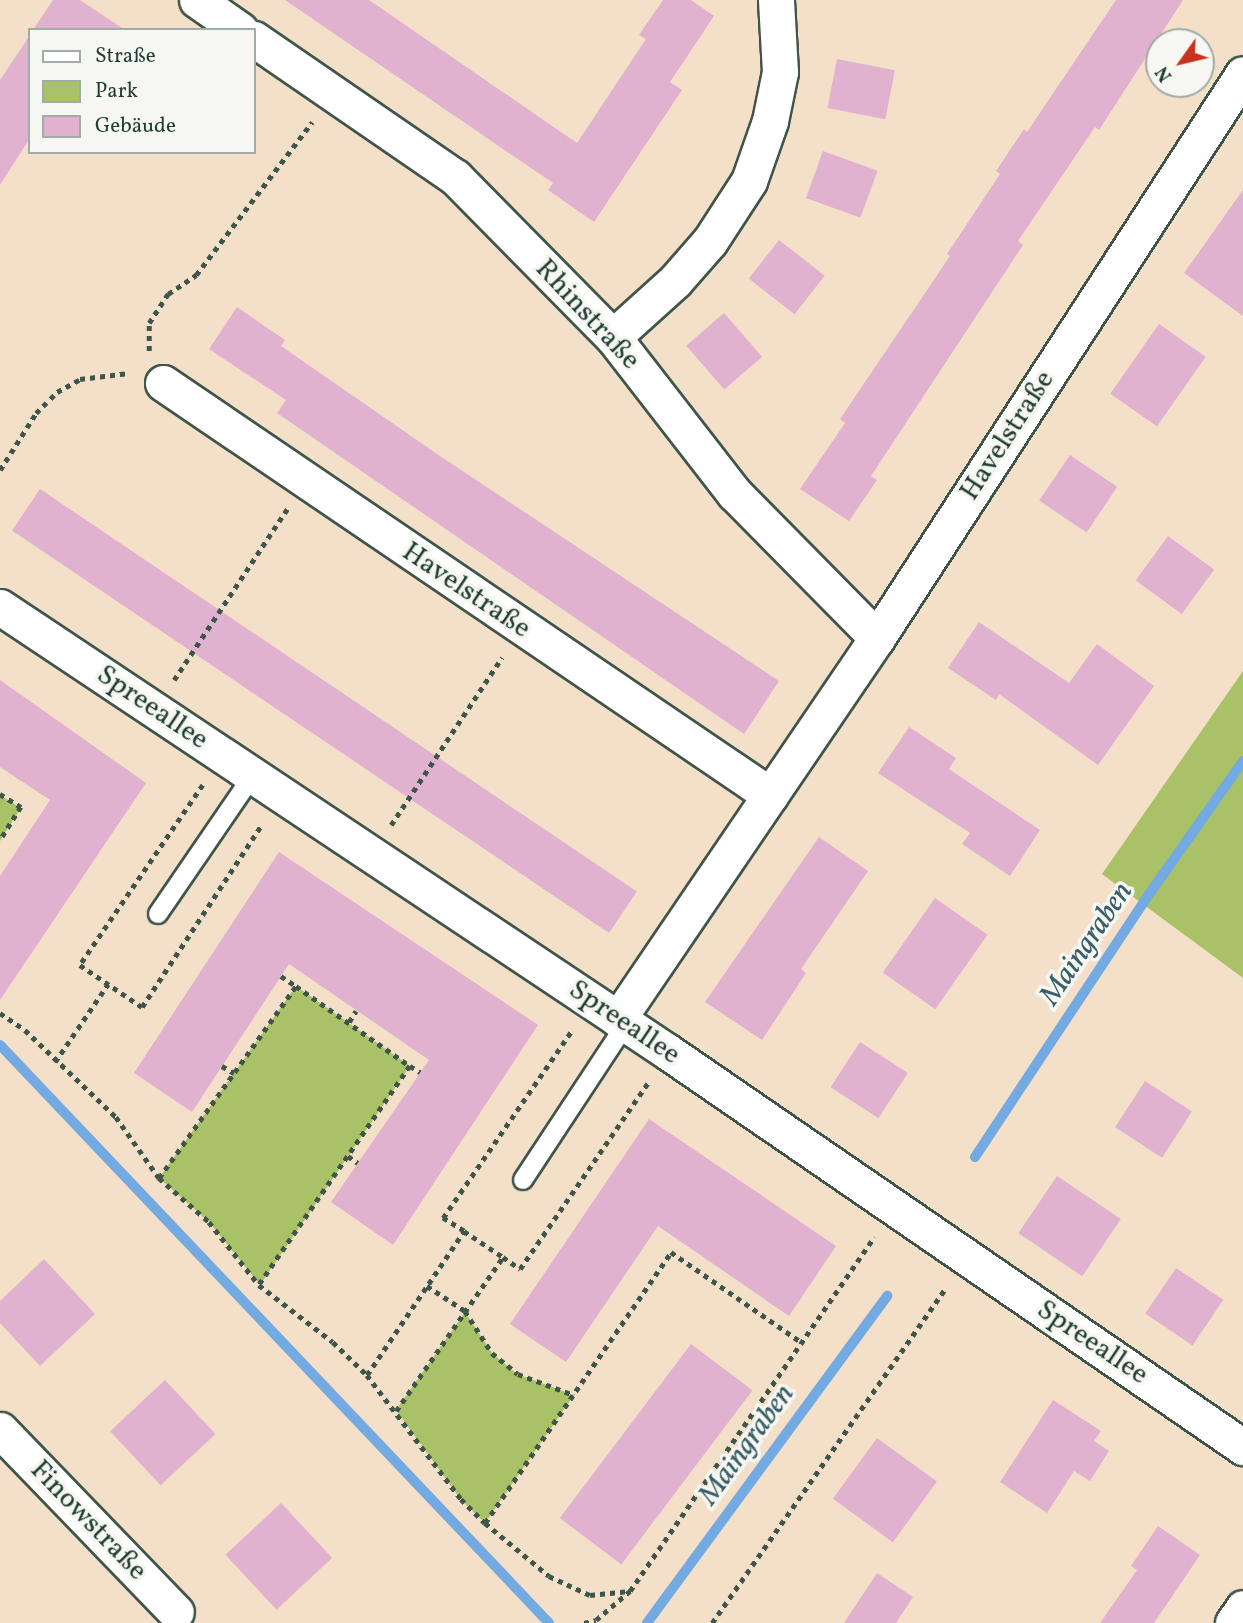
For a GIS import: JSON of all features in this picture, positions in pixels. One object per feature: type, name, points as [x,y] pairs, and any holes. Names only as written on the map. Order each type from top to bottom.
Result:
[{"type":"street","points":[[197,0],[237,28]]},
{"type":"street","points":[[613,337],[684,271],[749,181],[770,121],[780,72],[776,0]]},
{"type":"street","name":"Rhinstraße","points":[[256,40],[455,177],[613,337],[735,494],[877,638]]},
{"type":"street","name":"Havelstraße","points":[[612,1015],[770,795],[877,638],[1243,74]]},
{"type":"street","name":"Havelstraße","points":[[163,383],[305,482],[770,795]]},
{"type":"street","name":"Spreeallee","points":[[0,607],[668,1052],[1243,1447]]},
{"type":"street","name":"Finowstraße","points":[[1,1433],[176,1612]]},
{"type":"street","points":[[1233,1623],[1243,1608]]},
{"type":"lane","points":[[158,914],[253,775]]},
{"type":"lane","points":[[523,1180],[612,1015]]},
{"type":"path","points":[[163,383],[148,350],[149,323],[168,294],[196,275],[333,93]]},
{"type":"path","points":[[0,470],[36,413],[57,392],[80,379],[134,373],[163,383]]},
{"type":"path","points":[[154,710],[305,482]]},
{"type":"path","points":[[372,855],[521,628]]},
{"type":"path","points":[[0,794],[21,807],[0,841]]},
{"type":"path","points":[[281,976],[420,1072]]},
{"type":"path","points":[[55,1062],[108,984]]},
{"type":"path","points":[[159,1178],[296,986]]},
{"type":"path","points":[[349,1023],[356,1010]]},
{"type":"path","points":[[0,1013],[24,1030],[116,1117],[159,1178],[209,1222],[259,1285],[333,1342],[367,1375],[461,1499],[485,1523],[549,1576],[590,1595],[629,1591]]},
{"type":"path","points":[[612,1015],[443,1218],[520,1269],[668,1052]]},
{"type":"path","points":[[222,1066],[234,1073]]},
{"type":"path","points":[[259,1285],[410,1066]]},
{"type":"path","points":[[348,1156],[358,1163]]},
{"type":"path","points":[[584,1623],[596,1620],[629,1591],[894,1207]]},
{"type":"path","points":[[367,1375],[464,1231]]},
{"type":"path","points":[[485,1523],[671,1252],[801,1342]]},
{"type":"path","points":[[396,1411],[503,1258]]},
{"type":"path","points":[[712,1623],[967,1258]]},
{"type":"path","points":[[427,1286],[465,1311],[492,1353],[518,1374],[574,1395]]},
{"type":"green space","points":[[1243,671],[1243,978],[1102,874]]},
{"type":"green space","points":[[0,795],[21,808],[0,841]]},
{"type":"green space","points":[[296,986],[410,1066],[260,1285],[209,1222],[159,1178]]},
{"type":"green space","points":[[465,1312],[492,1353],[517,1374],[574,1395],[485,1523],[461,1500],[396,1410]]},
{"type":"building","points":[[53,0],[80,0],[122,28],[34,28]]},
{"type":"building","points":[[285,0],[369,0],[577,143],[646,39],[639,35],[663,0],[691,0],[714,16],[670,82],[682,90],[594,222],[548,190],[553,183]]},
{"type":"building","points":[[1116,0],[1183,0],[1165,28],[1145,28],[1145,59],[1099,130],[1095,127],[1018,241],[1023,245],[871,476],[877,480],[849,521],[800,489],[845,423],[840,419],[950,256],[947,254],[1000,174],[996,171],[1024,129],[1027,132]]},
{"type":"building","points":[[28,38],[28,141],[0,185],[0,80]]},
{"type":"building","points":[[837,59],[895,70],[885,119],[827,108]]},
{"type":"building","points":[[823,151],[878,171],[860,218],[806,198]]},
{"type":"building","points":[[1243,190],[1243,316],[1184,273]]},
{"type":"building","points":[[779,240],[825,276],[795,314],[749,279]]},
{"type":"building","points":[[237,307],[285,340],[281,346],[440,456],[779,681],[744,734],[277,413],[286,400],[209,349]]},
{"type":"building","points":[[724,313],[762,357],[724,390],[686,346]]},
{"type":"building","points":[[1159,324],[1206,357],[1157,426],[1110,394]]},
{"type":"building","points":[[1070,455],[1117,487],[1086,532],[1039,501]]},
{"type":"building","points":[[40,489],[637,892],[609,933],[12,530]]},
{"type":"building","points":[[1168,536],[1214,570],[1182,614],[1136,580]]},
{"type":"building","points":[[979,622],[1069,683],[1097,644],[1154,686],[1098,765],[999,694],[996,700],[948,668]]},
{"type":"building","points":[[0,680],[146,783],[0,1000],[0,876],[50,800],[0,767]]},
{"type":"building","points":[[909,727],[956,758],[949,769],[1040,830],[1010,876],[962,844],[970,833],[878,773]]},
{"type":"building","points":[[819,837],[868,871],[801,969],[806,973],[762,1040],[705,1002]]},
{"type":"building","points":[[279,852],[538,1025],[393,1245],[331,1202],[429,1060],[289,964],[192,1112],[134,1073]]},
{"type":"building","points":[[935,898],[987,935],[935,1009],[883,973]]},
{"type":"building","points":[[860,1042],[908,1073],[878,1118],[831,1087]]},
{"type":"building","points":[[1145,1081],[1192,1111],[1162,1158],[1115,1127]]},
{"type":"building","points":[[649,1119],[836,1246],[789,1316],[658,1226],[566,1362],[510,1324]]},
{"type":"building","points":[[1057,1176],[1121,1219],[1082,1276],[1018,1233]]},
{"type":"building","points":[[44,1259],[95,1314],[40,1366],[0,1323],[0,1301]]},
{"type":"building","points":[[1176,1268],[1223,1300],[1192,1345],[1145,1314]]},
{"type":"building","points":[[691,1344],[752,1390],[621,1564],[560,1518]]},
{"type":"building","points":[[165,1380],[215,1434],[161,1485],[110,1431]]},
{"type":"building","points":[[1053,1400],[1101,1431],[1094,1441],[1109,1451],[1090,1481],[1074,1471],[1047,1513],[1000,1482]]},
{"type":"building","points":[[877,1438],[937,1481],[893,1542],[833,1499]]},
{"type":"building","points":[[281,1503],[332,1558],[277,1610],[225,1555]]},
{"type":"building","points":[[1158,1526],[1200,1555],[1154,1623],[1100,1623],[1137,1570],[1131,1566]]},
{"type":"building","points":[[877,1573],[913,1597],[896,1623],[844,1623]]},
{"type":"waterway","name":"Maingraben","points":[[975,1157],[1145,900],[1243,761]]},
{"type":"waterway","points":[[0,1045],[549,1623]]},
{"type":"waterway","name":"Maingraben","points":[[647,1623],[887,1296]]}]
